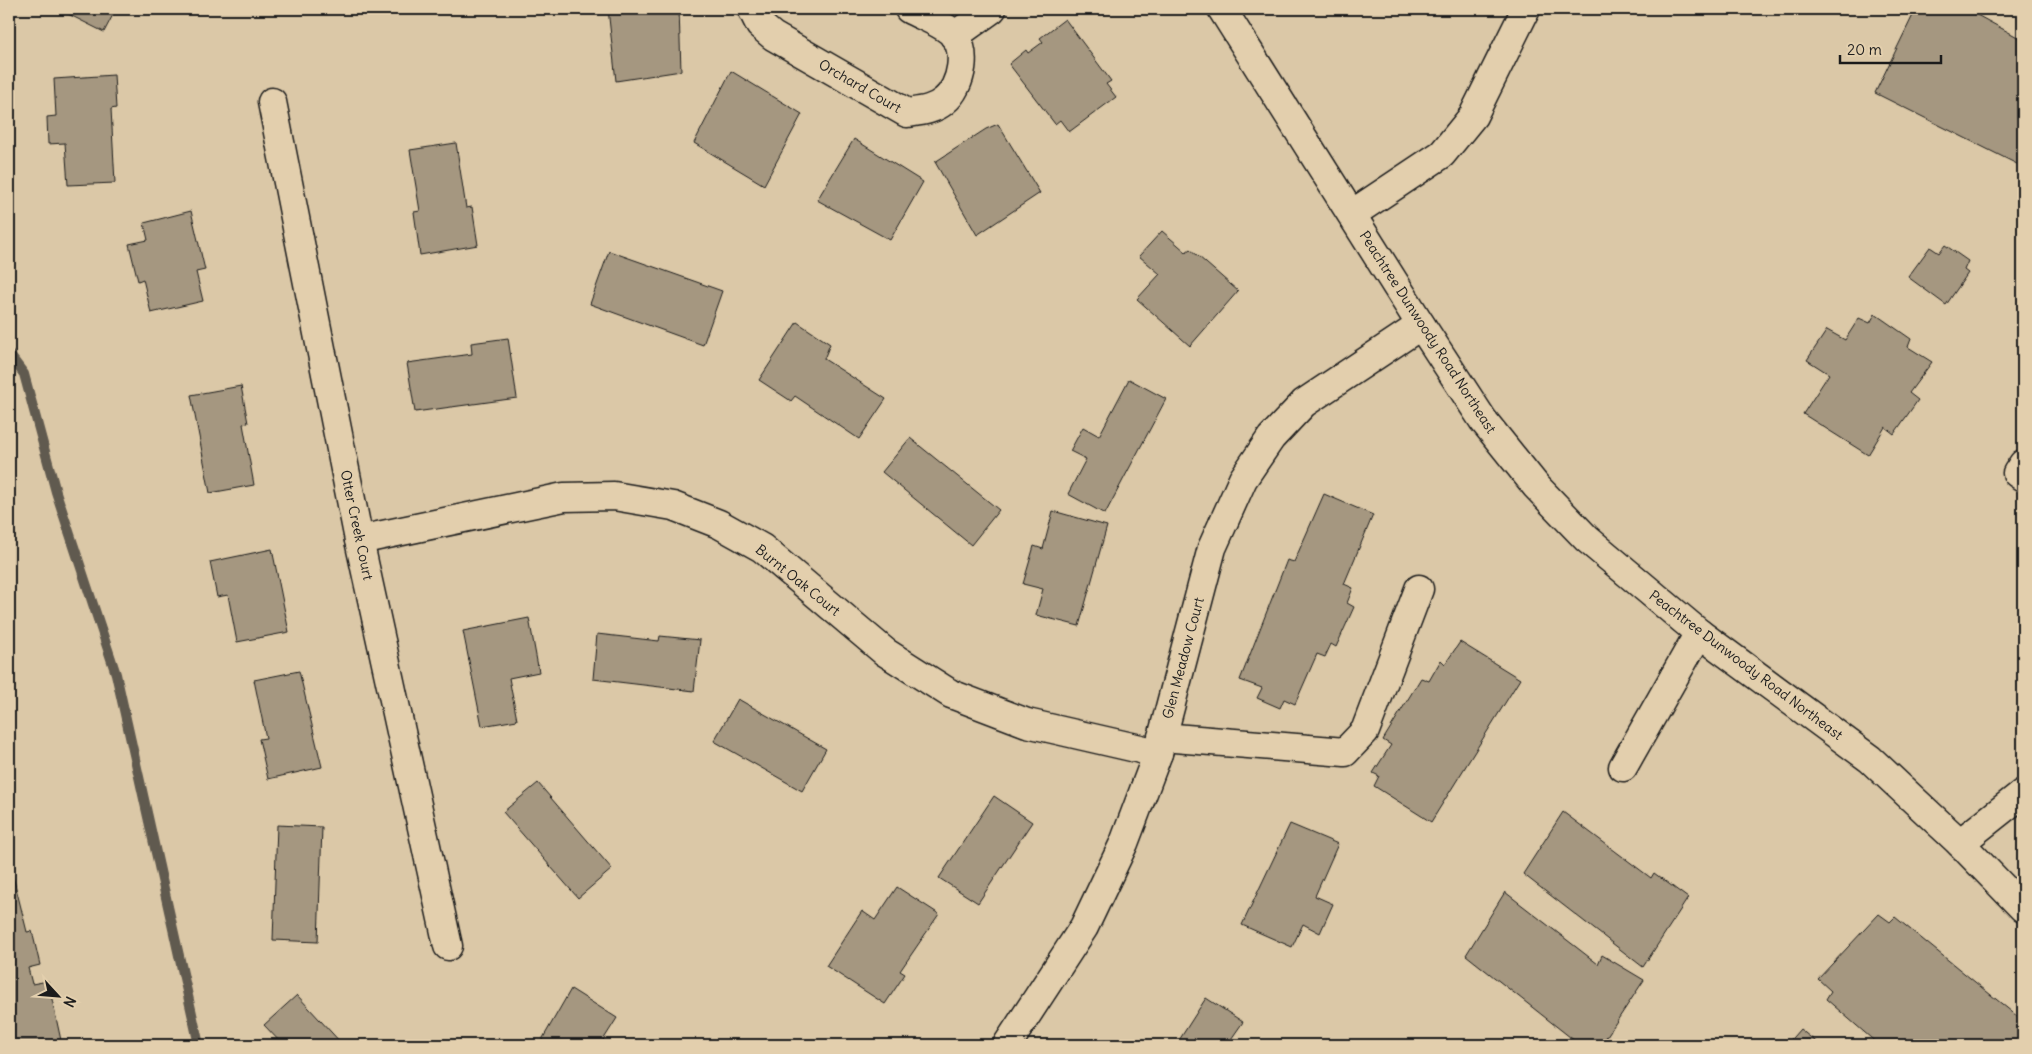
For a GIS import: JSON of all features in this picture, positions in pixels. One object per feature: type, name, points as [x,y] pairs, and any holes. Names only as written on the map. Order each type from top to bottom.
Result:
[{"type":"street","name":"Orchard Court","points":[[752,9],[760,25],[773,36],[907,113],[926,110],[944,102],[956,87],[962,68],[960,50],[954,36]]},
{"type":"street","points":[[909,9],[952,32],[954,36],[992,9]]},
{"type":"street","name":"Peachtree Dunwoody Road Northeast","points":[[1222,9],[1483,420],[1536,486],[1587,540],[1699,633],[1870,759],[1960,843],[2023,908]]},
{"type":"street","points":[[1352,214],[1442,154],[1473,116],[1526,9]]},
{"type":"street","name":"Otter Creek Court","points":[[272,102],[359,540],[448,946]]},
{"type":"street","name":"Glen Meadow Court","points":[[1007,1045],[1084,927],[1124,843],[1160,745],[1212,548],[1243,479],[1270,438],[1304,403],[1421,325]]},
{"type":"street","points":[[2023,464],[2018,472],[2023,477]]},
{"type":"street","name":"Burnt Oak Court","points":[[359,540],[564,497],[614,496],[673,506],[719,524],[762,548],[885,652],[951,694],[1027,723],[1160,745],[1345,752],[1365,730],[1419,589]]},
{"type":"street","points":[[1623,767],[1699,633]]},
{"type":"street","points":[[1960,843],[2023,793]]},
{"type":"building","points":[[64,9],[116,9],[104,32],[62,11]]},
{"type":"building","points":[[608,9],[679,9],[681,71],[616,81]]},
{"type":"building","points":[[1916,9],[1966,9],[2023,40],[2023,167],[1875,93]]},
{"type":"building","points":[[1065,19],[1111,81],[1106,84],[1116,97],[1069,132],[1060,120],[1055,124],[1009,64],[1026,50],[1028,53],[1043,42],[1040,38]]},
{"type":"building","points":[[731,71],[802,114],[764,185],[694,143]]},
{"type":"building","points":[[114,75],[116,108],[111,109],[115,183],[68,185],[65,143],[48,144],[47,117],[56,116],[54,79]]},
{"type":"building","points":[[998,124],[1040,193],[977,235],[935,162],[986,129]]},
{"type":"building","points":[[854,139],[923,182],[890,240],[817,200]]},
{"type":"building","points":[[456,143],[466,208],[472,207],[478,245],[420,255],[414,212],[420,211],[410,150]]},
{"type":"building","points":[[191,211],[205,270],[196,272],[203,301],[151,313],[143,279],[138,281],[129,244],[148,240],[144,223]]},
{"type":"building","points":[[1162,231],[1186,252],[1190,249],[1238,291],[1190,346],[1137,299],[1160,274],[1139,256]]},
{"type":"building","points":[[1945,245],[1968,261],[1964,270],[1968,273],[1946,305],[1908,277],[1930,247],[1939,253]]},
{"type":"building","points":[[609,251],[722,291],[703,345],[590,304]]},
{"type":"building","points":[[1875,314],[1911,339],[1908,347],[1932,362],[1909,393],[1918,400],[1894,434],[1885,427],[1868,455],[1803,414],[1829,374],[1807,360],[1827,330],[1845,340],[1859,318],[1870,323]]},
{"type":"building","points":[[797,322],[830,344],[824,359],[886,399],[859,439],[795,396],[791,401],[759,380]]},
{"type":"building","points":[[508,338],[517,398],[415,412],[407,363],[472,354],[471,343]]},
{"type":"building","points":[[1129,379],[1166,399],[1105,514],[1068,494],[1086,459],[1070,451],[1083,427],[1099,436]]},
{"type":"building","points":[[241,386],[248,423],[243,424],[254,485],[210,493],[191,395]]},
{"type":"building","points":[[910,438],[999,510],[971,545],[882,472]]},
{"type":"building","points":[[1324,494],[1373,515],[1344,584],[1353,588],[1347,603],[1354,607],[1336,647],[1331,644],[1325,657],[1317,654],[1295,704],[1284,699],[1280,708],[1257,698],[1262,688],[1240,680],[1287,560],[1294,562]]},
{"type":"building","points":[[1053,511],[1107,526],[1079,626],[1036,615],[1043,589],[1023,584],[1034,546],[1043,549]]},
{"type":"building","points":[[272,549],[289,632],[237,642],[228,595],[217,597],[210,562]]},
{"type":"building","points":[[529,618],[539,672],[509,678],[517,720],[482,726],[463,631]]},
{"type":"building","points":[[597,634],[659,641],[660,636],[700,640],[694,691],[593,679]]},
{"type":"building","points":[[1460,642],[1520,679],[1431,822],[1374,786],[1379,776],[1373,773],[1391,745],[1383,740],[1421,678],[1429,681],[1441,660],[1445,664]]},
{"type":"building","points":[[299,671],[322,767],[268,779],[259,739],[266,738],[254,680]]},
{"type":"building","points":[[738,699],[826,749],[802,791],[714,741]]},
{"type":"building","points":[[538,783],[612,869],[578,898],[503,812]]},
{"type":"building","points":[[994,796],[1032,822],[978,903],[939,878]]},
{"type":"building","points":[[1563,812],[1651,878],[1654,873],[1688,898],[1643,967],[1523,874]]},
{"type":"building","points":[[1290,824],[1338,844],[1315,896],[1333,904],[1320,933],[1303,924],[1292,947],[1242,925]]},
{"type":"building","points":[[277,825],[322,827],[318,942],[273,940]]},
{"type":"building","points":[[9,835],[14,859],[9,860]]},
{"type":"building","points":[[9,860],[27,932],[32,931],[40,965],[28,968],[32,984],[48,981],[62,1045],[17,1045],[16,1043],[9,1045]]},
{"type":"building","points":[[897,887],[939,914],[900,971],[905,974],[885,1004],[826,966],[862,911],[875,920]]},
{"type":"building","points":[[1505,892],[1598,964],[1602,955],[1644,980],[1601,1045],[1580,1045],[1466,955]]},
{"type":"building","points":[[1879,914],[1890,922],[1895,917],[2023,1021],[2023,1045],[1879,1045],[1826,999],[1831,991],[1818,979]]},
{"type":"building","points":[[571,989],[617,1018],[600,1045],[539,1045]]},
{"type":"building","points":[[297,995],[343,1045],[283,1045],[264,1025]]},
{"type":"building","points":[[1206,998],[1243,1022],[1227,1045],[1176,1045]]},
{"type":"building","points":[[1800,1029],[1820,1045],[1786,1045]]},
{"type":"waterway","points":[[9,354],[24,374],[56,492],[116,674],[199,1045]]}]
